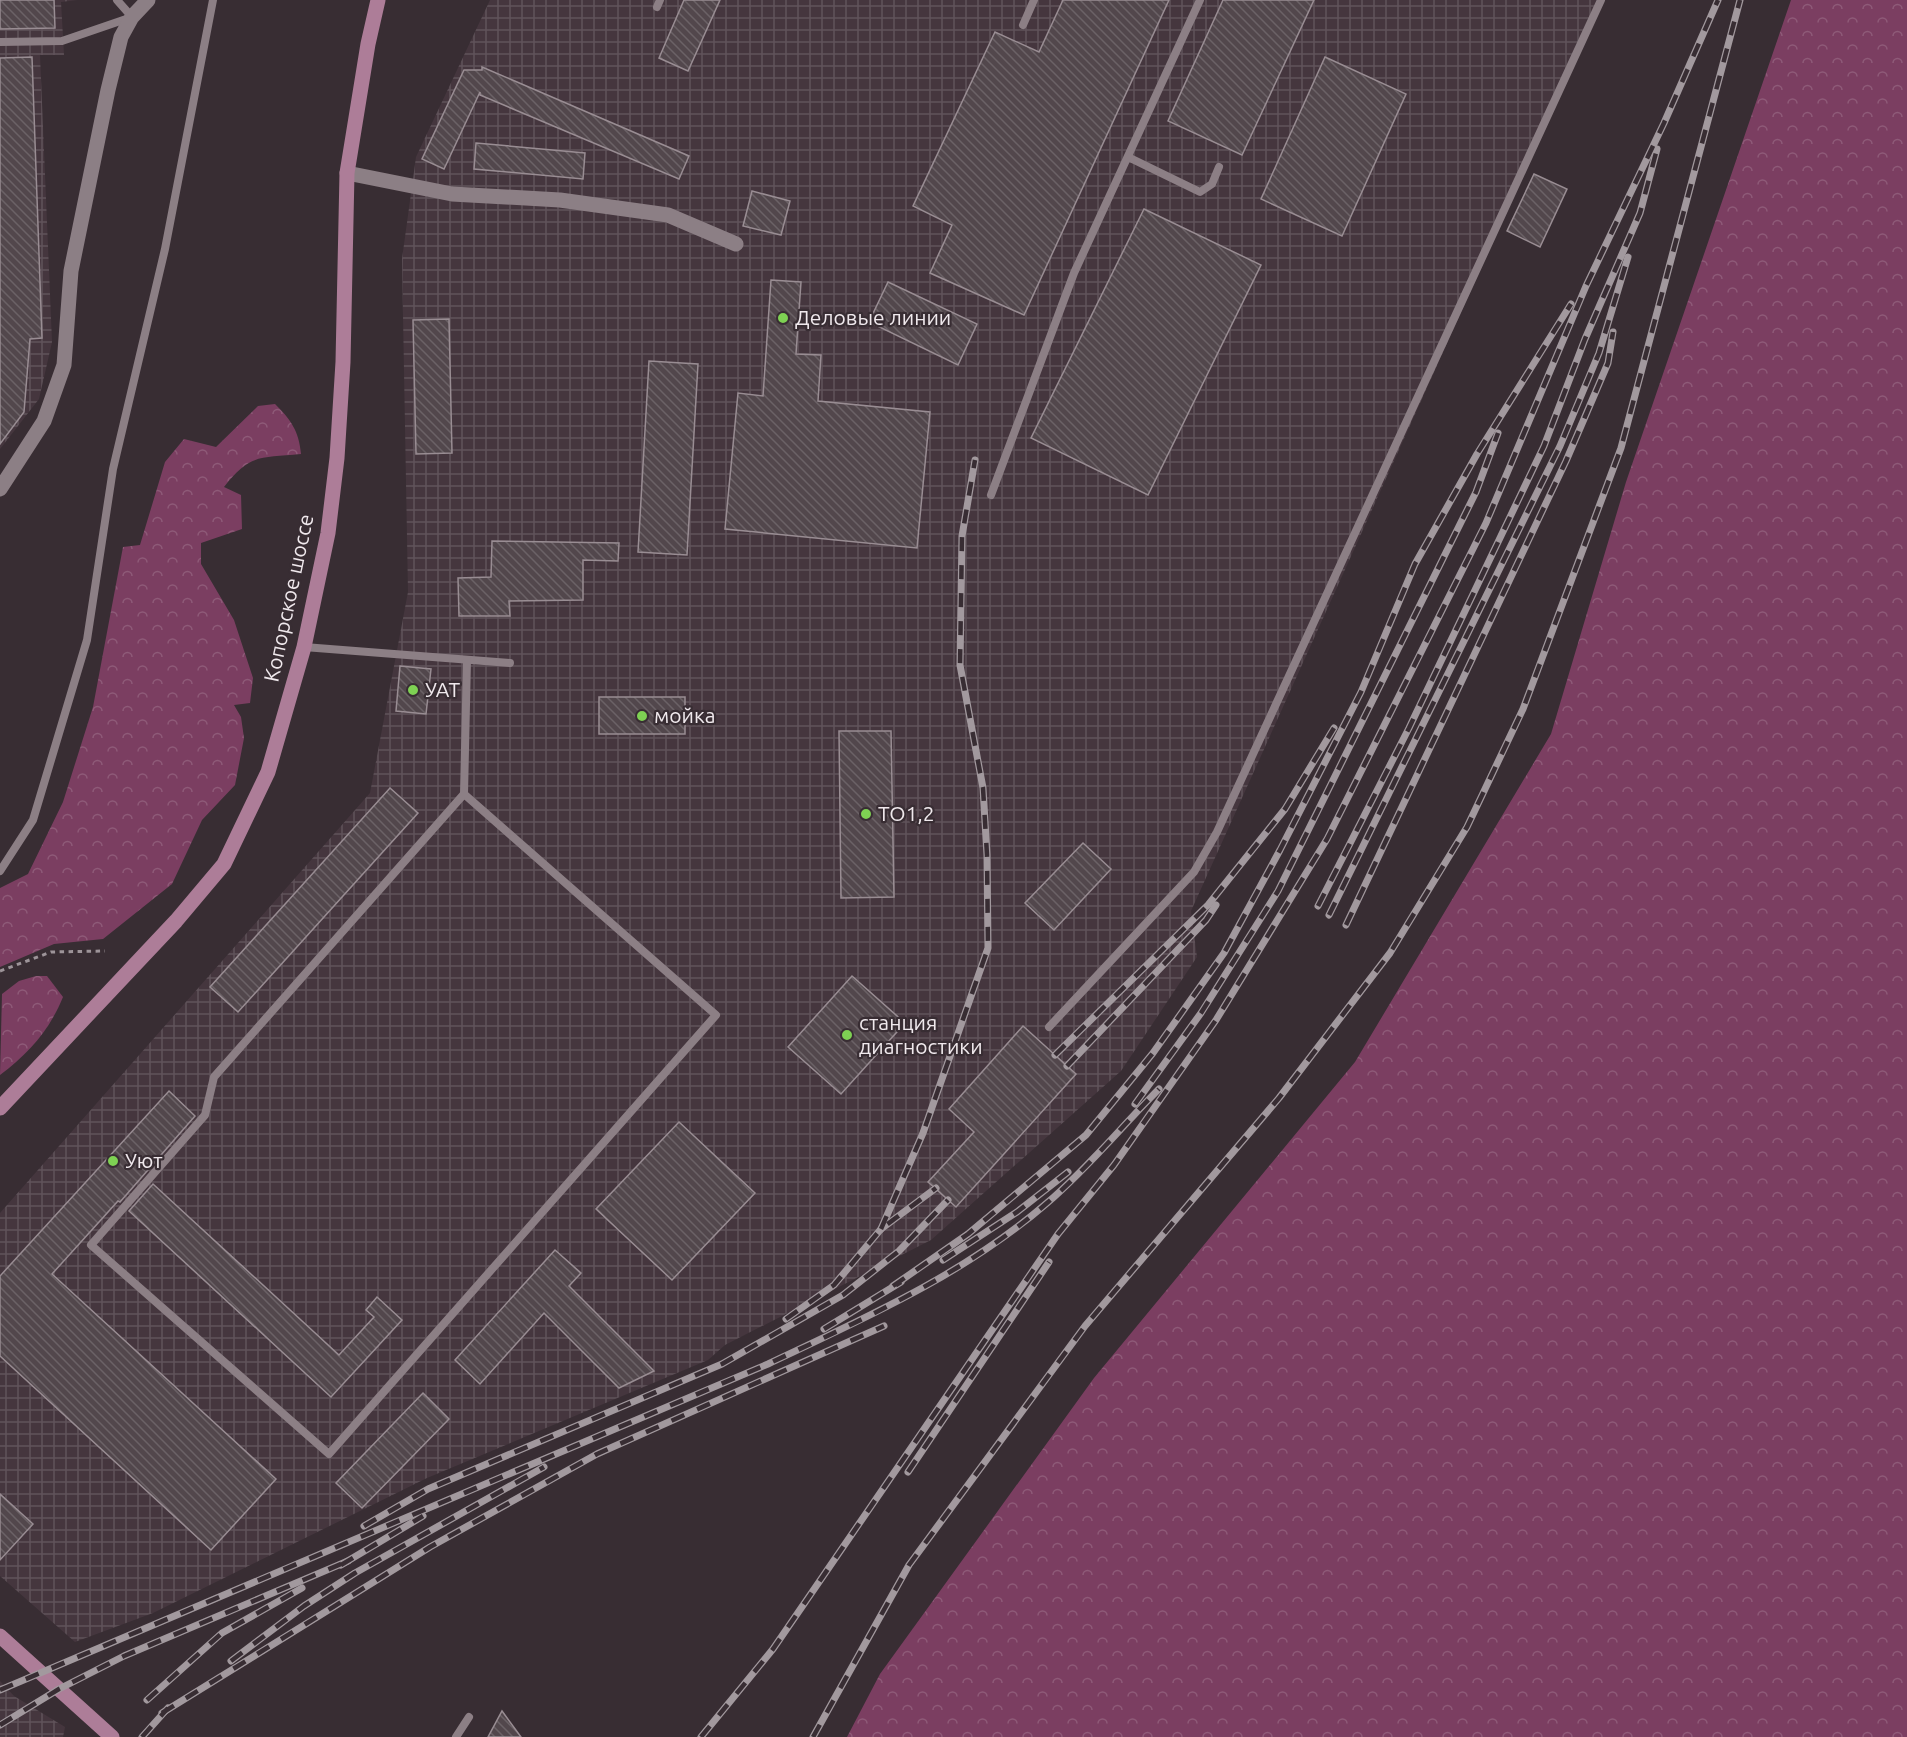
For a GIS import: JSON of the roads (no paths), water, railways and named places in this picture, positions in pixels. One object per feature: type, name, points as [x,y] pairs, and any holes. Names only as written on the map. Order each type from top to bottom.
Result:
[{"type":"main road","name":"Копорское шоссе","points":[[0,1108],[176,921],[224,864],[268,772],[304,647],[328,533],[337,458],[343,362],[347,173],[368,44],[378,0]]},
{"type":"main road","points":[[0,1636],[112,1737]]},
{"type":"street","points":[[0,489],[44,421],[64,365],[71,271],[121,36],[132,17],[148,0]]},
{"type":"street","points":[[347,173],[452,194],[560,200],[668,214],[736,244]]},
{"type":"lane","points":[[0,42],[62,41],[132,17],[117,0]]},
{"type":"lane","points":[[0,871],[33,820],[87,640],[113,469],[165,249],[213,0]]},
{"type":"lane","points":[[1023,25],[1034,0]]},
{"type":"lane","points":[[991,495],[1074,273],[1200,0]]},
{"type":"lane","points":[[1048,1027],[1194,872],[1217,832],[1601,0]]},
{"type":"lane","points":[[1128,157],[1200,192],[1212,184],[1219,167]]},
{"type":"lane","points":[[304,647],[510,663]]},
{"type":"lane","points":[[464,794],[716,1015],[329,1454],[91,1245],[205,1115],[214,1077],[464,794],[467,660]]},
{"type":"lane","points":[[456,1737],[469,1717]]},
{"type":"railway","points":[[701,1737],[773,1649],[1058,1234],[1114,1165],[1216,1020],[1327,839],[1486,523],[1586,286],[1664,123],[1718,0]]},
{"type":"railway","points":[[813,1737],[909,1565],[1085,1326],[1279,1098],[1390,953],[1467,827],[1523,709],[1621,448],[1740,0]]},
{"type":"railway","points":[[1318,906],[1409,728],[1544,446],[1585,339],[1640,213],[1657,149]]},
{"type":"railway","points":[[1329,915],[1560,446],[1599,353],[1628,257]]},
{"type":"railway","points":[[893,1286],[968,1234],[1086,1135],[1153,1053],[1224,953],[1361,692],[1415,564],[1477,454],[1571,304]]},
{"type":"railway","points":[[1346,925],[1566,461],[1608,363],[1613,332]]},
{"type":"railway","points":[[1135,1104],[1201,1013],[1278,891],[1476,492],[1498,433]]},
{"type":"railway","points":[[881,1229],[923,1133],[988,948],[987,855],[983,788],[960,665],[962,536],[975,460]]},
{"type":"railway","points":[[1055,1055],[1208,905],[1285,809],[1334,728]]},
{"type":"railway","points":[[1067,1066],[1206,920],[1216,905]]},
{"type":"railway","points":[[0,1690],[768,1364],[877,1312],[982,1252],[1047,1203],[1159,1089]]},
{"type":"railway","points":[[943,1260],[1017,1212],[1068,1172]]},
{"type":"railway","points":[[786,1319],[834,1285],[881,1229],[936,1188]]},
{"type":"railway","points":[[364,1526],[428,1489],[722,1364],[843,1295],[899,1251],[948,1200]]},
{"type":"railway","points":[[908,1472],[1049,1262]]},
{"type":"railway","points":[[824,1329],[901,1282]]},
{"type":"railway","points":[[162,1713],[430,1547],[597,1454],[884,1326]]},
{"type":"railway","points":[[231,1661],[304,1606],[355,1573],[544,1467]]},
{"type":"railway","points":[[341,1565],[423,1516]]},
{"type":"railway","points":[[0,1725],[59,1689],[124,1656],[348,1561]]},
{"type":"railway","points":[[147,1700],[222,1633],[302,1588]]},
{"type":"railway","points":[[142,1737],[168,1708]]},
{"type":"place","name":"Деловые линии","points":[[783,318]]},
{"type":"place","name":"УАТ","points":[[413,690]]},
{"type":"place","name":"мойка","points":[[642,716]]},
{"type":"place","name":"ТО1,2","points":[[866,814]]},
{"type":"place","name":"станция диагностики","points":[[847,1035]]},
{"type":"place","name":"Уют","points":[[113,1161]]}]
